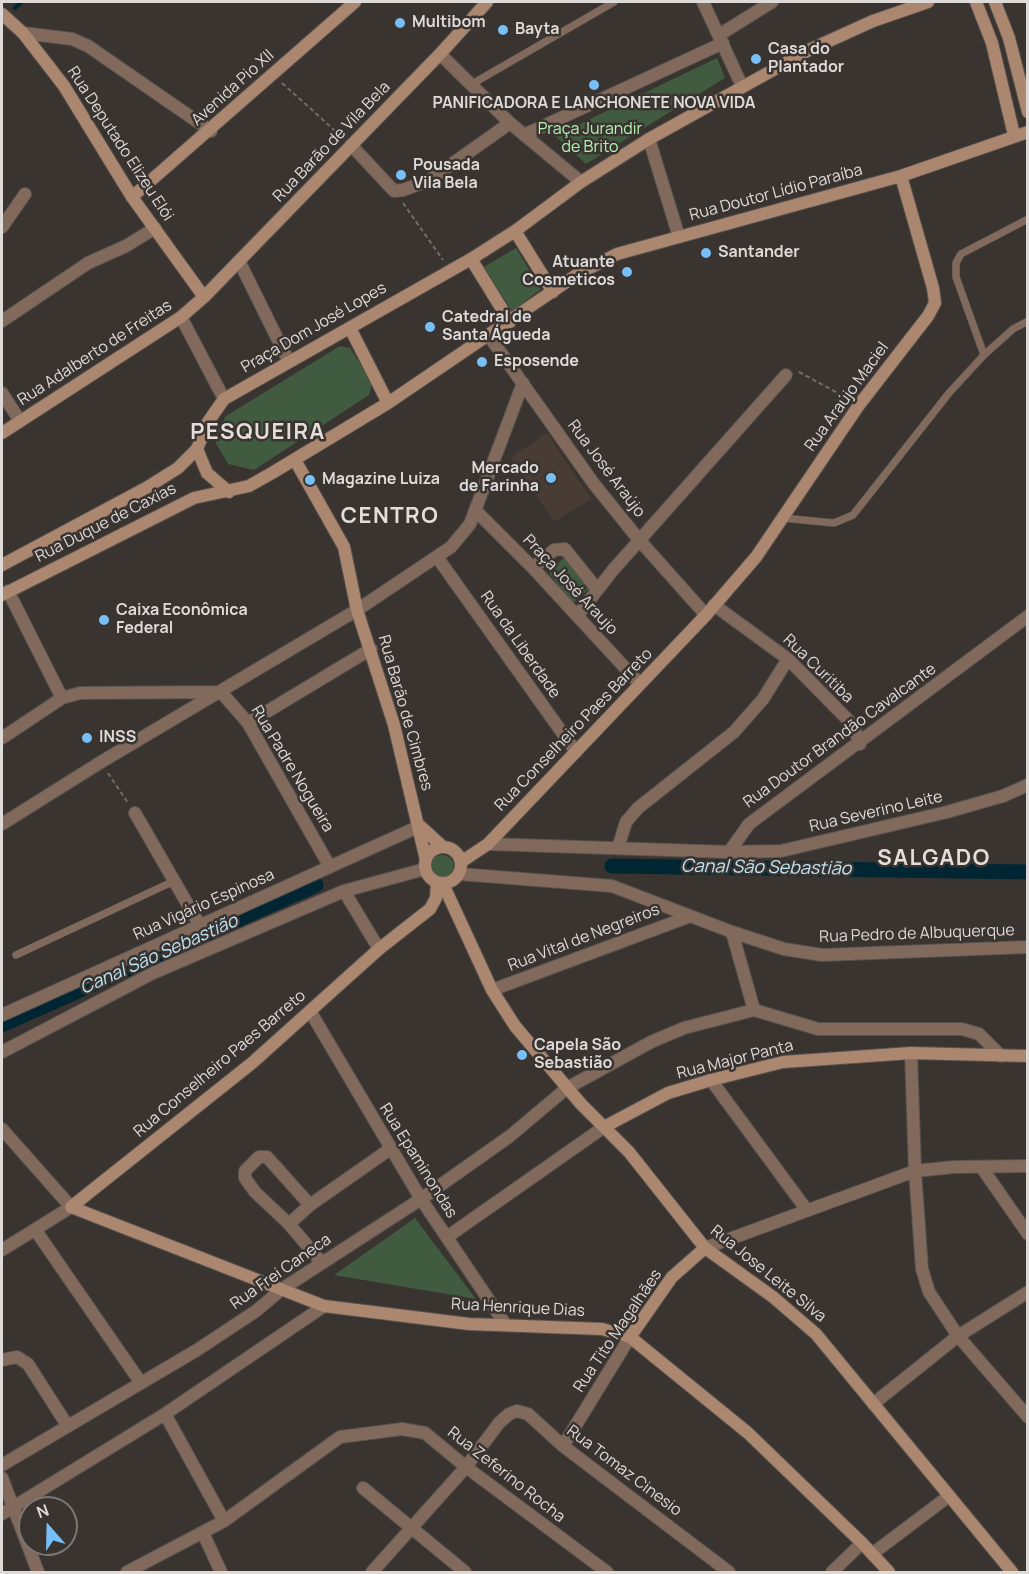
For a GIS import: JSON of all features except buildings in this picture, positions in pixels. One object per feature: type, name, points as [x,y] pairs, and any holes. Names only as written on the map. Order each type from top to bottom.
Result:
[{"type":"main road","name":"Avenida Pio XII","points":[[132,197],[211,131],[355,2]]},
{"type":"main road","points":[[581,182],[649,139],[809,50],[873,21],[928,2]]},
{"type":"main road","points":[[976,2],[992,43],[1014,135]]},
{"type":"main road","points":[[995,2],[1009,38],[1028,112]]},
{"type":"main road","name":"Rua Barão de Vila Bela","points":[[204,297],[440,54],[484,4]]},
{"type":"main road","name":"Rua Deputado Elizeu Elói","points":[[2,14],[24,33],[64,86],[132,197],[204,297]]},
{"type":"main road","name":"Rua Doutor Lídio Paraíba","points":[[510,322],[578,274],[617,254],[901,176],[1028,132]]},
{"type":"main road","name":"Rua Araújo Maciel","points":[[710,610],[756,557],[859,405],[928,316],[935,303],[933,288],[901,176]]},
{"type":"main road","name":"Praça Dom José Lopes","points":[[197,449],[208,422],[224,399],[471,259],[515,231],[581,182]]},
{"type":"main road","points":[[515,231],[553,292]]},
{"type":"main road","points":[[197,449],[207,473],[229,492],[249,486],[388,403],[510,322],[471,259]]},
{"type":"main road","name":"Rua Adalberto de Freitas","points":[[2,433],[181,317],[204,297]]},
{"type":"main road","points":[[350,328],[388,403]]},
{"type":"main road","name":"Rua Duque de Caxias","points":[[2,566],[146,488],[178,468],[197,449]]},
{"type":"main road","name":"Rua Barão de Cimbres","points":[[295,460],[344,547],[357,610],[394,725],[420,826],[425,864]]},
{"type":"main road","name":"Rua Duque de Caxias","points":[[4,593],[194,498],[207,493],[229,492]]},
{"type":"main road","name":"Rua Conselheiro Paes Barreto","points":[[460,868],[488,844],[710,610]]},
{"type":"main road","points":[[420,826],[442,847],[454,851],[460,868],[450,882],[440,883],[431,880],[425,864],[431,852],[442,847]]},
{"type":"main road","name":"Rua Conselheiro Paes Barreto","points":[[71,1207],[252,1063],[379,949],[430,909],[440,883]]},
{"type":"main road","name":"Rua Jose Leite Silva","points":[[440,883],[492,990],[515,1026],[567,1088],[629,1152],[705,1248],[773,1297],[816,1334],[1012,1572]]},
{"type":"main road","name":"Rua Major Panta","points":[[604,1127],[668,1093],[783,1062],[911,1053],[1028,1056]]},
{"type":"main road","name":"Rua Henrique Dias","points":[[71,1207],[324,1305],[469,1324],[602,1329],[630,1337],[748,1433],[889,1572]]},
{"type":"main road","name":"Rua Tito Magalhães","points":[[630,1337],[672,1277],[705,1248]]},
{"type":"street","points":[[703,2],[742,86]]},
{"type":"street","points":[[524,135],[721,39],[772,2]]},
{"type":"street","points":[[24,33],[72,39],[88,46],[211,131]]},
{"type":"street","points":[[440,54],[510,123],[581,182]]},
{"type":"street","points":[[351,145],[394,191],[413,188],[428,181],[510,123]]},
{"type":"street","points":[[649,139],[679,237]]},
{"type":"street","points":[[2,227],[25,194]]},
{"type":"street","points":[[2,321],[88,263],[126,246],[155,228]]},
{"type":"street","points":[[239,261],[289,362]]},
{"type":"street","points":[[181,317],[224,399]]},
{"type":"street","name":"Rua José Araújo","points":[[489,336],[594,484],[640,541],[710,610]]},
{"type":"street","points":[[577,616],[597,589],[786,375]]},
{"type":"street","points":[[2,824],[101,762],[357,610],[437,556],[462,536],[470,524],[523,383]]},
{"type":"street","points":[[2,393],[20,421]]},
{"type":"street","name":"Praça José Araujo","points":[[475,510],[533,568],[640,684]]},
{"type":"street","points":[[533,568],[554,550],[565,549],[597,589]]},
{"type":"street","name":"Rua da Liberdade","points":[[437,556],[576,752]]},
{"type":"street","points":[[4,593],[62,698]]},
{"type":"street","name":"Rua Curitiba","points":[[710,610],[788,659],[853,725],[860,744]]},
{"type":"street","name":"Rua Doutor Brandão Cavalcante","points":[[729,852],[749,824],[860,744],[1028,616]]},
{"type":"street","points":[[248,723],[371,649]]},
{"type":"street","points":[[618,848],[626,822],[638,808],[734,732],[763,699],[788,659]]},
{"type":"street","points":[[2,738],[62,698],[105,691],[221,692]]},
{"type":"street","name":"Rua Padre Nogueira","points":[[221,692],[248,723],[330,867]]},
{"type":"street","name":"Rua Severino Leite","points":[[729,852],[781,851],[947,812],[1003,796],[1028,785]]},
{"type":"street","points":[[135,813],[199,924]]},
{"type":"street","name":"Rua Vigário Espinosa","points":[[2,1015],[420,826]]},
{"type":"street","points":[[488,844],[729,852]]},
{"type":"street","points":[[2,1052],[153,973],[344,891],[425,864]]},
{"type":"street","name":"Rua Pedro de Albuquerque","points":[[460,868],[612,886],[632,891],[688,917],[732,932],[784,949],[822,955],[1028,947]]},
{"type":"street","points":[[344,891],[379,949]]},
{"type":"street","name":"Rua Vital de Negreiros","points":[[492,990],[688,917]]},
{"type":"street","points":[[732,932],[754,1011]]},
{"type":"street","name":"Rua Epaminondas","points":[[310,1011],[421,1199],[505,1324]]},
{"type":"street","name":"Rua Major Panta","points":[[567,1088],[684,1028],[754,1011],[818,1029],[962,1029],[979,1034],[1001,1056]]},
{"type":"street","points":[[911,1053],[915,1171],[922,1269],[929,1292],[958,1335],[1028,1417]]},
{"type":"street","points":[[711,1080],[806,1209]]},
{"type":"street","name":"Rua Frei Caneca","points":[[2,1465],[141,1383],[256,1311],[282,1289],[421,1199],[510,1136],[567,1088]]},
{"type":"street","name":"Rua Major Panta","points":[[447,1237],[604,1127]]},
{"type":"street","points":[[2,1129],[71,1207]]},
{"type":"street","points":[[289,1224],[310,1205],[390,1149]]},
{"type":"street","points":[[310,1205],[267,1157],[259,1157],[248,1166],[244,1174],[248,1183],[289,1224],[322,1263]]},
{"type":"street","name":"Rua Tito Magalhães","points":[[705,1248],[806,1209],[915,1171],[954,1167],[1028,1166]]},
{"type":"street","points":[[982,1168],[1028,1234]]},
{"type":"street","name":"Rua Conselheiro Paes Barreto","points":[[2,1250],[36,1231],[71,1207]]},
{"type":"street","points":[[36,1231],[141,1383]]},
{"type":"street","points":[[873,1404],[958,1335],[1028,1292]]},
{"type":"street","points":[[6,1511],[165,1414],[324,1305]]},
{"type":"street","name":"Rua Tito Magalhães","points":[[563,1446],[630,1337]]},
{"type":"street","points":[[2,1360],[17,1357],[28,1364],[68,1425]]},
{"type":"street","name":"Rua Tomaz Cinesio","points":[[466,1467],[499,1423],[509,1414],[517,1411],[528,1414],[563,1446],[729,1572]]},
{"type":"street","points":[[127,1572],[224,1521],[165,1414]]},
{"type":"street","name":"Rua Zeferino Rocha","points":[[224,1521],[340,1437],[380,1430],[425,1433],[466,1467],[607,1572]]},
{"type":"street","points":[[372,1572],[466,1467]]},
{"type":"street","points":[[2,1478],[6,1511],[38,1572]]},
{"type":"street","points":[[363,1488],[465,1572]]},
{"type":"street","points":[[872,1554],[949,1496]]},
{"type":"street","points":[[203,1533],[221,1572]]},
{"type":"street","points":[[832,1572],[862,1543]]},
{"type":"lane","points":[[472,84],[614,2]]},
{"type":"lane","points":[[984,355],[956,277],[956,263],[961,254],[1028,219]]},
{"type":"lane","points":[[783,518],[834,523],[853,515],[942,402],[984,355],[1013,329],[1028,321]]},
{"type":"lane","points":[[16,955],[174,881]]},
{"type":"path","points":[[272,74],[351,145]]},
{"type":"path","points":[[394,191],[450,270]]},
{"type":"path","points":[[786,375],[794,370],[811,376],[859,405]]},
{"type":"path","points":[[101,762],[135,813]]},
{"type":"shaded area","name":"Mercado de Farinha","points":[[547,433],[591,499],[554,522],[511,457]]},
{"type":"green space","name":"Praça Jurandir de Brito","points":[[717,58],[725,78],[586,164],[555,136]]},
{"type":"green space","points":[[516,248],[541,289],[512,311],[484,267]]},
{"type":"green space","points":[[340,346],[350,348],[372,383],[369,395],[254,470],[228,464],[213,438],[226,416]]},
{"type":"green space","points":[[564,558],[591,587],[573,603],[548,572]]},
{"type":"green space","points":[[442,855],[447,856],[453,862],[453,872],[447,878],[442,879],[437,878],[431,872],[430,867],[431,862],[437,856]]},
{"type":"green space","points":[[415,1218],[476,1299],[334,1275]]},
{"type":"waterway","points":[[15,8],[21,2]]},
{"type":"waterway","name":"Canal São Sebastião","points":[[612,866],[1028,872]]},
{"type":"waterway","name":"Canal São Sebastião","points":[[2,1025],[316,885]]},
{"type":"place","name":"Multibom","points":[[400,23]]},
{"type":"place","name":"Bayta","points":[[503,30]]},
{"type":"place","name":"Casa do Plantador","points":[[756,59]]},
{"type":"place","name":"PANIFICADORA E LANCHONETE NOVA VIDA","points":[[594,85]]},
{"type":"place","name":"Pousada Vila Bela","points":[[401,175]]},
{"type":"place","name":"Santander","points":[[706,253]]},
{"type":"place","name":"Atuante Cosmeticos","points":[[627,272]]},
{"type":"place","name":"Catedral de Santa Águeda","points":[[430,327]]},
{"type":"place","name":"Esposende","points":[[482,362]]},
{"type":"place","name":"Mercado de Farinha","points":[[551,478]]},
{"type":"place","name":"Magazine Luiza","points":[[310,480]]},
{"type":"place","name":"Caixa Econômica Federal","points":[[104,620]]},
{"type":"place","name":"INSS","points":[[87,738]]},
{"type":"place","name":"Capela São Sebastião","points":[[522,1055]]},
{"type":"district","name":"PESQUEIRA","points":[[258,433]]},
{"type":"district","name":"CENTRO","points":[[390,517]]},
{"type":"district","name":"SALGADO","points":[[934,859]]}]
